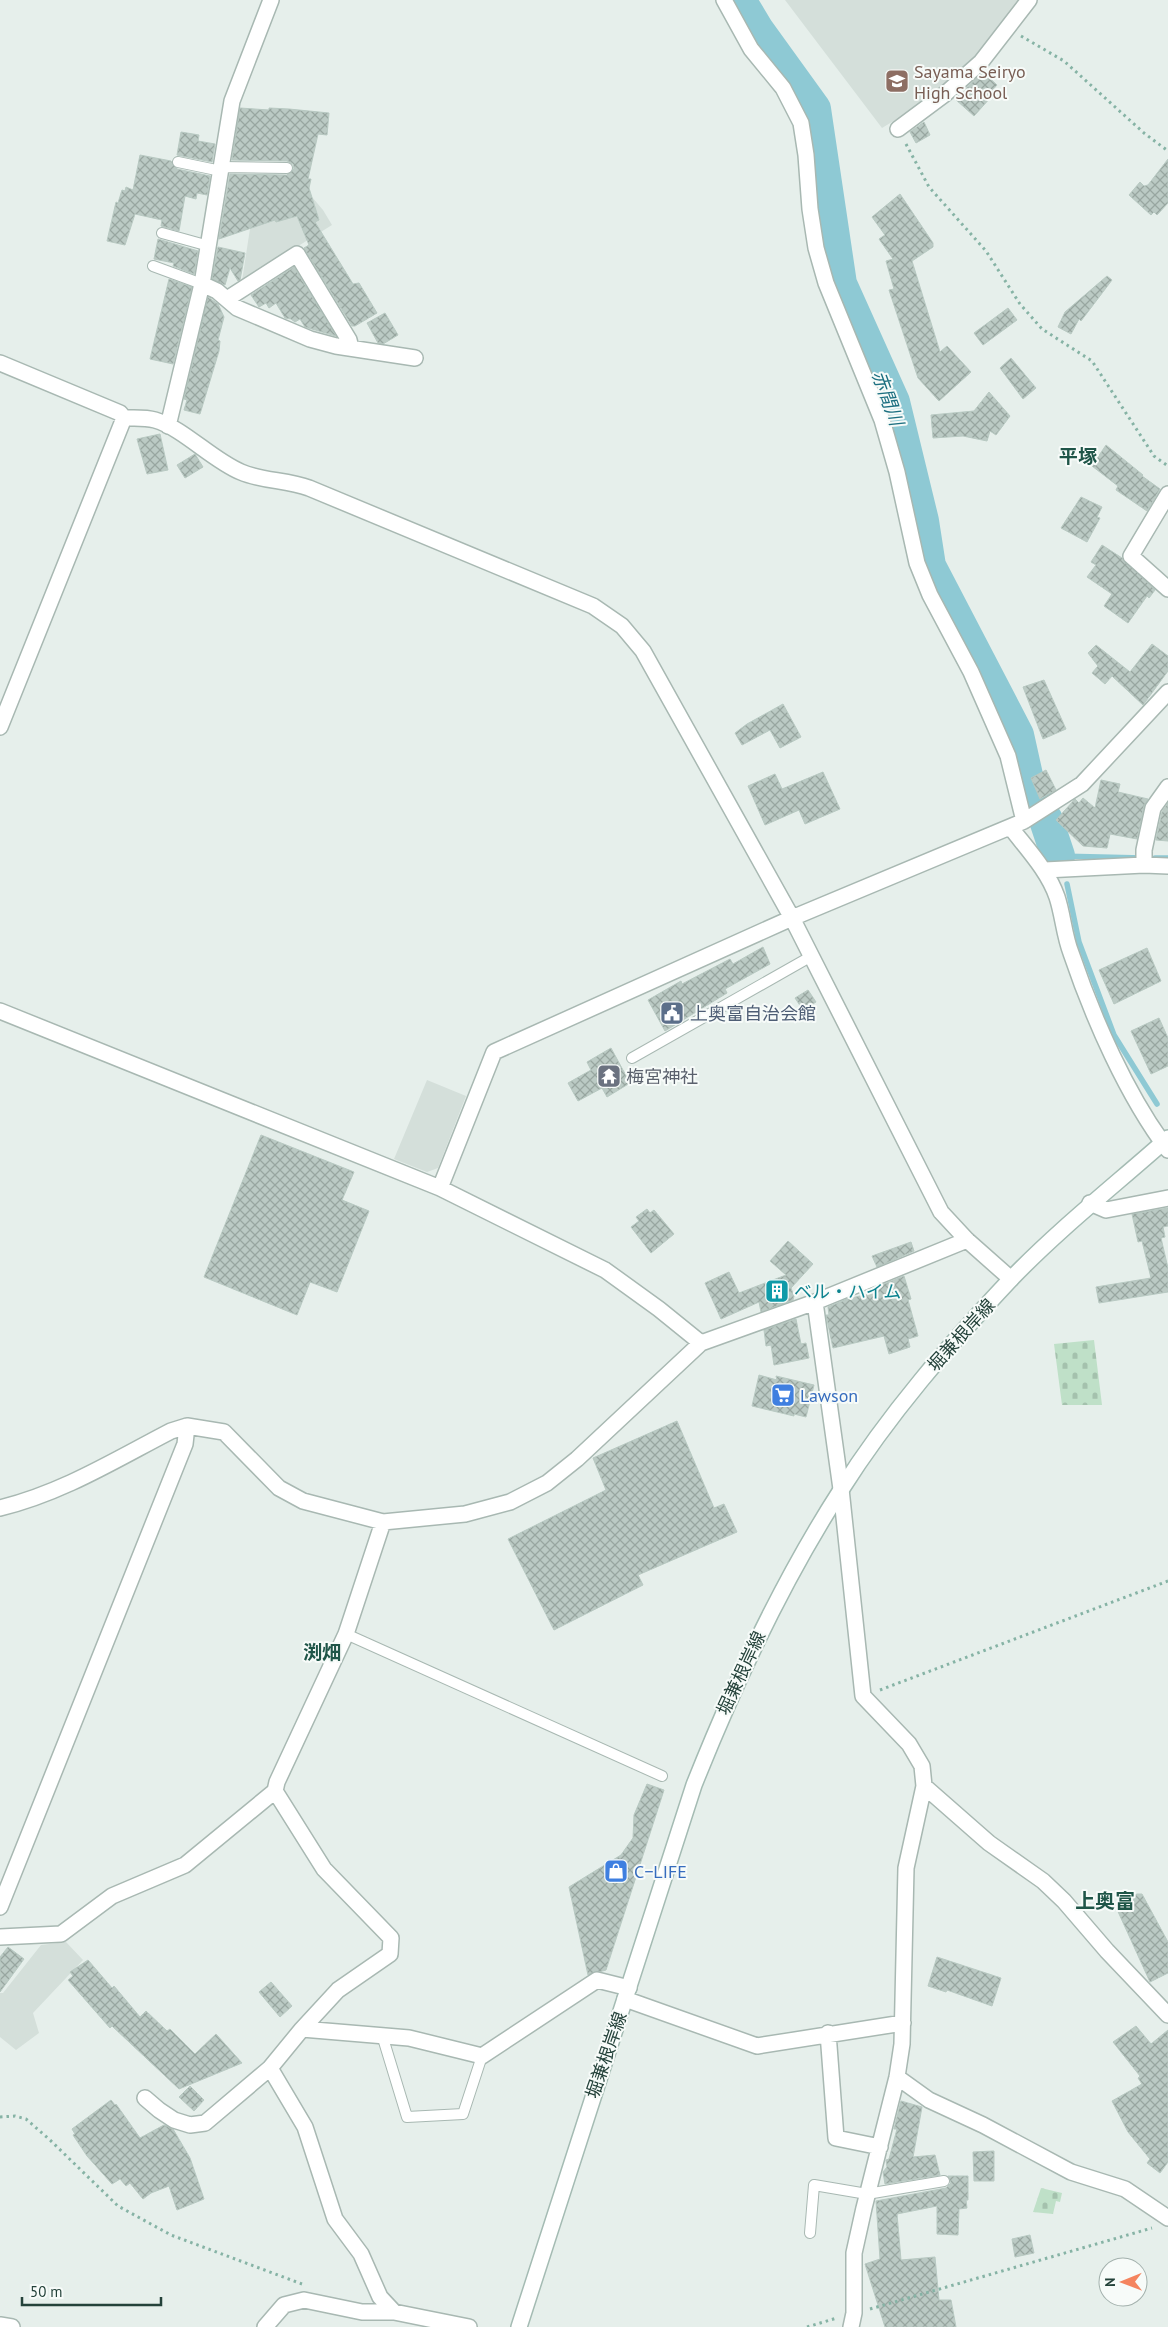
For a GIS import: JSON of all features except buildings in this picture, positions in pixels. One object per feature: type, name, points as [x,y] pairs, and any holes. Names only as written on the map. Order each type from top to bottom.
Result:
[{"type":"street","points":[[168,426],[202,284],[232,101],[271,0]]},
{"type":"street","points":[[724,0],[751,49],[783,88],[801,123],[816,248],[826,283],[882,420],[897,472],[917,563],[930,595],[971,672],[1008,756],[1018,825],[1045,870],[1057,897],[1070,951],[1090,1005],[1124,1078],[1166,1144]]},
{"type":"street","points":[[898,129],[945,94],[981,62],[1028,0]]},
{"type":"street","points":[[227,298],[298,254],[349,340],[351,348]]},
{"type":"street","points":[[202,284],[227,298],[237,308],[266,322],[310,338],[351,348],[415,358]]},
{"type":"street","points":[[0,363],[120,413],[124,418]]},
{"type":"street","points":[[124,418],[146,418],[168,426],[210,455],[240,472],[293,482],[309,488],[593,606],[622,626],[643,651],[792,918],[810,957],[941,1212],[967,1240],[1011,1279]]},
{"type":"street","points":[[0,727],[124,418]]},
{"type":"street","points":[[1168,494],[1130,556],[1168,589]]},
{"type":"street","points":[[440,1188],[494,1052],[792,918],[1018,825],[1082,784],[1168,692]]},
{"type":"street","points":[[1144,858],[1153,808],[1168,787]]},
{"type":"street","points":[[1045,870],[1144,858],[1168,866]]},
{"type":"street","points":[[0,1010],[440,1188],[605,1270],[659,1309],[701,1343]]},
{"type":"street","name":"堀兼根岸線","points":[[519,2327],[694,1785],[723,1711],[756,1638],[791,1573],[842,1489],[918,1384],[1011,1279],[1090,1204],[1166,1144]]},
{"type":"street","points":[[1090,1204],[1106,1210],[1168,1198]]},
{"type":"street","points":[[0,1508],[30,1501],[67,1486],[170,1431],[188,1426],[224,1432],[280,1488],[303,1501],[383,1522],[465,1514],[510,1502],[547,1483],[577,1459],[701,1343],[815,1302],[967,1240]]},
{"type":"street","points":[[815,1302],[842,1489],[863,1696],[910,1744],[922,1766],[924,1786],[906,1868],[903,2023],[897,2077],[854,2253],[852,2320]]},
{"type":"street","points":[[0,1907],[185,1444],[188,1426]]},
{"type":"street","points":[[0,1937],[61,1934],[112,1896],[185,1865],[275,1790],[346,1634],[383,1522]]},
{"type":"street","points":[[924,1786],[989,1843],[1043,1880],[1168,2016]]},
{"type":"street","points":[[145,2098],[174,2120],[190,2125],[205,2123],[270,2068],[302,2029],[338,1990],[390,1954],[391,1938],[324,1869],[275,1790]]},
{"type":"street","points":[[302,2029],[409,2038],[482,2056],[597,1980],[627,1994],[757,2046],[828,2033],[903,2023]]},
{"type":"street","points":[[828,2033],[836,2138],[880,2148]]},
{"type":"street","points":[[270,2068],[306,2127],[335,2219],[361,2254],[380,2297],[394,2312]]},
{"type":"street","points":[[897,2077],[929,2100],[983,2125],[1070,2172],[1125,2189],[1163,2222]]},
{"type":"street","points":[[265,2327],[284,2305],[304,2300],[362,2312],[394,2312],[469,2327]]},
{"type":"street","points":[[0,2325],[12,2327]]},
{"type":"lane","points":[[178,162],[222,169],[287,168]]},
{"type":"lane","points":[[162,233],[209,246]]},
{"type":"lane","points":[[153,266],[202,284]]},
{"type":"lane","points":[[632,1058],[810,957]]},
{"type":"lane","points":[[346,1634],[662,1776]]},
{"type":"lane","points":[[382,2035],[407,2117],[462,2114],[482,2056]]},
{"type":"lane","points":[[810,2232],[814,2185],[867,2194],[944,2182]]},
{"type":"path","points":[[1008,28],[1064,61],[1144,133],[1168,151]]},
{"type":"path","points":[[898,129],[930,187],[986,251],[1020,304],[1042,330],[1092,361],[1154,456],[1168,466]]},
{"type":"path","points":[[863,1696],[1168,1582]]},
{"type":"path","points":[[0,2117],[15,2116],[26,2119],[118,2206],[163,2231],[312,2288]]},
{"type":"path","points":[[807,2327],[852,2320],[1163,2222]]},
{"type":"shaded area","name":"Sayama Seiryo High School","points":[[785,0],[1019,0],[976,57],[918,106],[882,128]]},
{"type":"shaded area","points":[[312,197],[332,225],[242,281],[253,209]]},
{"type":"shaded area","points":[[427,1080],[466,1096],[438,1168],[427,1172],[394,1159]]},
{"type":"shaded area","points":[[66,1942],[83,1960],[33,2013],[39,2033],[16,2050],[0,2037],[0,1993],[3,1993],[41,1945]]},
{"type":"green space","points":[[1094,1340],[1102,1405],[1062,1405],[1054,1344]]},
{"type":"green space","points":[[1041,2188],[1062,2193],[1060,2202],[1056,2201],[1053,2214],[1033,2212]]},
{"type":"waterway","name":"赤間川","points":[[739,0],[757,30],[814,109],[840,284],[893,402],[922,521],[929,566],[1017,735],[1029,789],[1036,801]]},
{"type":"waterway","points":[[1046,820],[1058,856]]},
{"type":"waterway","points":[[1058,856],[1143,858]]},
{"type":"waterway","points":[[1155,858],[1168,858]]},
{"type":"waterway","points":[[1067,884],[1079,942],[1114,1035],[1157,1104]]},
{"type":"place","name":"Sayama Seiryo High School","points":[[897,81]]},
{"type":"place","name":"上奥富自治会館","points":[[672,1013]]},
{"type":"place","name":"梅宮神社","points":[[609,1076]]},
{"type":"place","name":"ベル・ハイム","points":[[777,1291]]},
{"type":"place","name":"Lawson","points":[[783,1395]]},
{"type":"place","name":"C−LIFE","points":[[616,1871]]},
{"type":"district","name":"平塚","points":[[1078,456]]},
{"type":"district","name":"渕畑","points":[[322,1652]]},
{"type":"district","name":"上奥富","points":[[1105,1901]]}]
